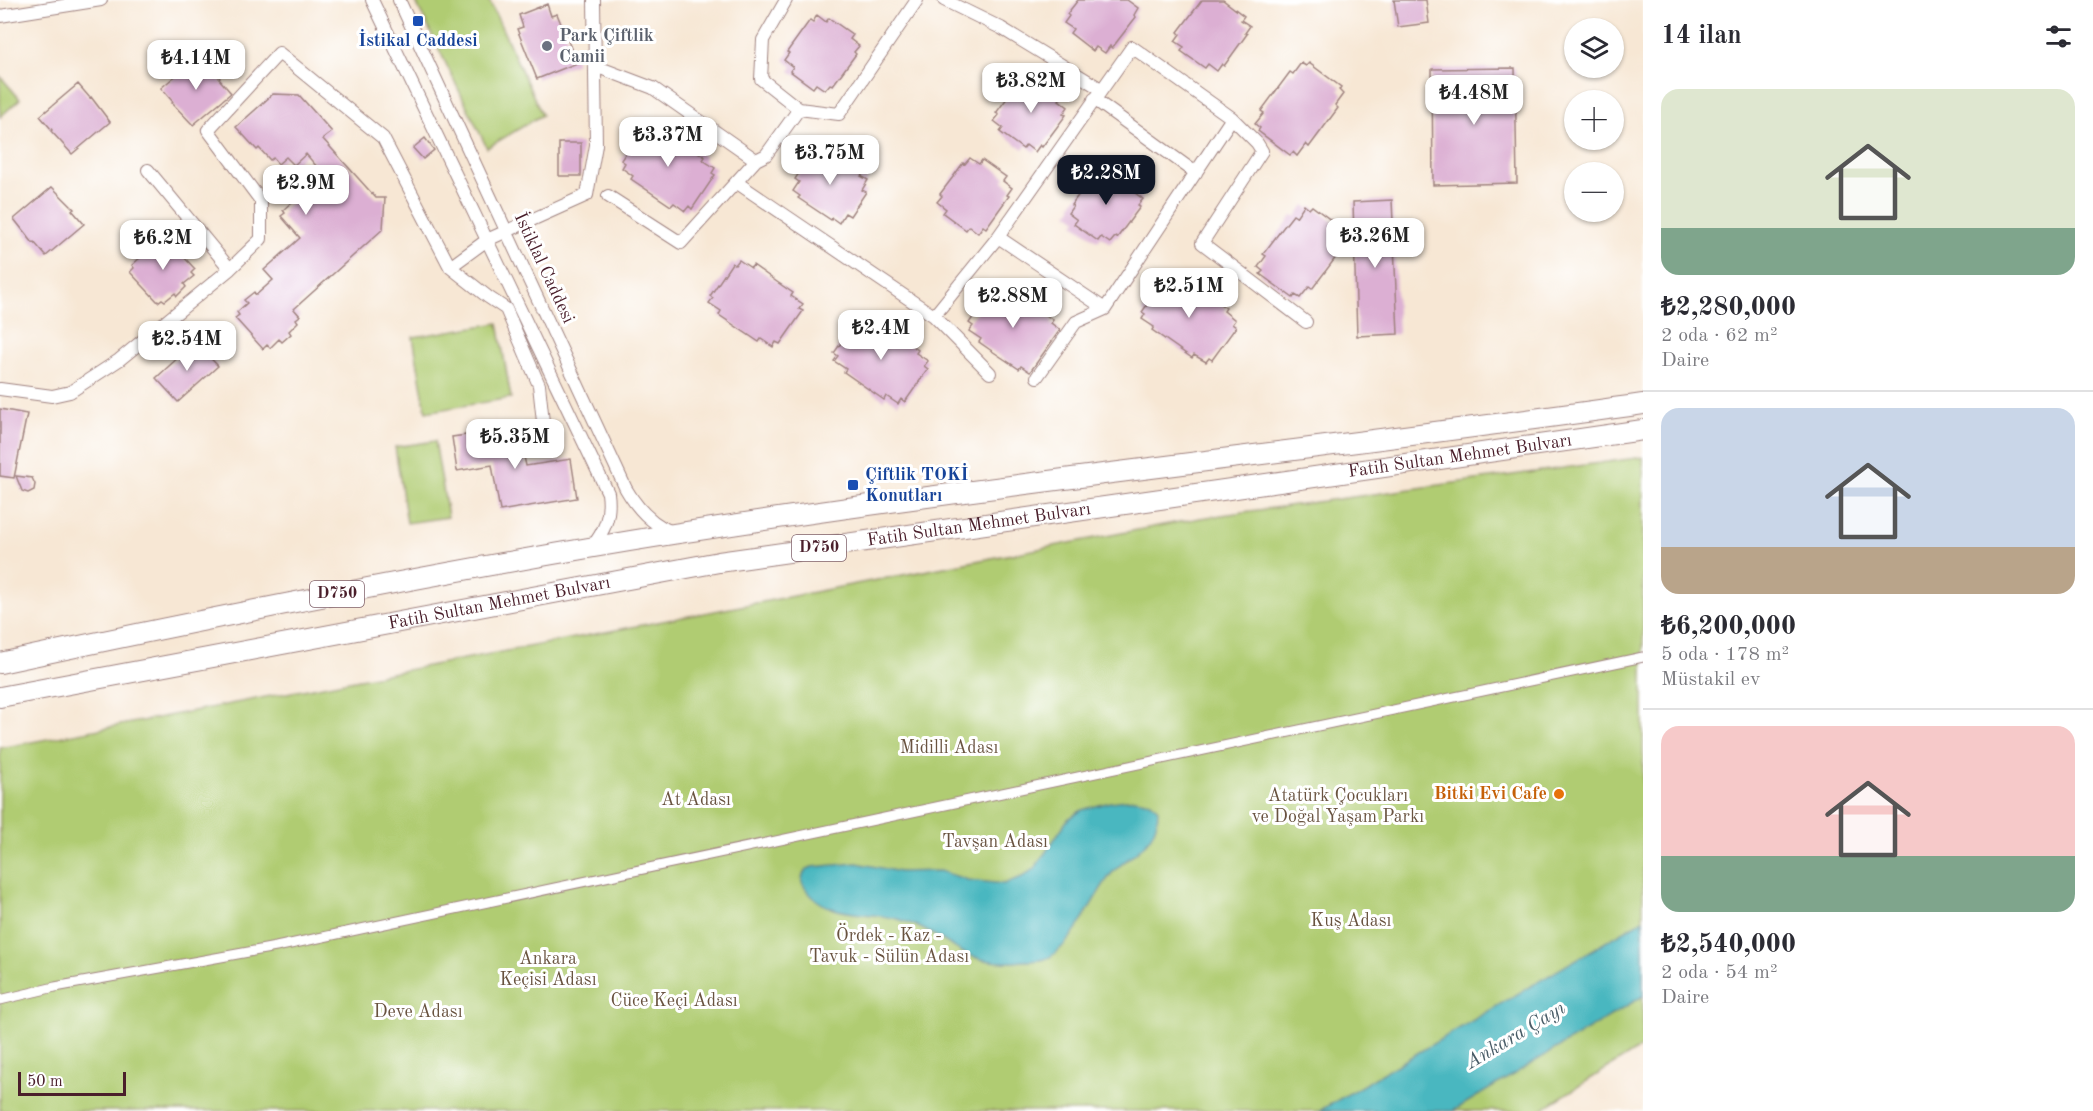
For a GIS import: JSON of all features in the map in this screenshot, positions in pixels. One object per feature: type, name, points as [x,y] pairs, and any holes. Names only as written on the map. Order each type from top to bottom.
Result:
[{"type":"highway","name":"Fatih Sultan Mehmet Bulvarı","points":[[0,663],[407,579],[676,534],[857,507],[1643,404]]},
{"type":"highway","name":"Fatih Sultan Mehmet Bulvarı","points":[[0,697],[107,675],[719,562],[1643,430]]},
{"type":"street","points":[[0,16],[101,0]]},
{"type":"street","points":[[372,0],[608,493],[610,506],[604,532],[591,548]]},
{"type":"street","name":"İstiklal Caddesi","points":[[399,0],[635,504],[652,521],[676,534]]},
{"type":"street","points":[[450,267],[487,240],[587,195],[596,146],[594,0]]},
{"type":"street","points":[[786,0],[763,40],[761,80],[799,109],[840,114],[917,0]]},
{"type":"street","points":[[945,0],[1001,28],[1098,94],[1196,173]]},
{"type":"street","points":[[934,315],[998,237],[1132,47],[1232,118],[1257,143],[1262,151],[1202,243],[1305,322]]},
{"type":"street","points":[[0,389],[52,396],[70,392],[119,360],[230,269],[261,239],[261,201],[208,130],[279,53],[383,138],[450,267],[506,309],[539,385],[544,431]]},
{"type":"street","points":[[595,66],[653,88],[756,160]]},
{"type":"street","points":[[608,196],[681,243],[756,160],[766,155],[799,109]]},
{"type":"street","points":[[1037,377],[1076,322],[1105,309],[1232,118]]},
{"type":"street","points":[[148,170],[230,269]]},
{"type":"street","points":[[736,182],[934,315],[990,373]]},
{"type":"street","points":[[998,237],[1105,309]]},
{"type":"street","points":[[0,1000],[55,987],[276,947],[1643,657]]},
{"type":"green space","points":[[415,0],[489,0],[542,115],[487,148]]},
{"type":"green space","points":[[0,76],[20,99],[0,117]]},
{"type":"green space","points":[[498,323],[511,398],[426,412],[413,337]]},
{"type":"green space","points":[[435,441],[448,517],[407,523],[395,447]]},
{"type":"green space","name":"Atatürk Çocukları ve Doğal Yaşam Parkı","points":[[1643,457],[1643,1046],[1539,1111],[0,1111],[0,748],[1200,518]]},
{"type":"water","points":[[1135,799],[1151,802],[1158,809],[1154,831],[1143,846],[1112,873],[1064,945],[1055,954],[1043,960],[1007,962],[975,957],[904,921],[848,912],[822,904],[802,883],[804,873],[812,867],[857,863],[900,872],[940,871],[968,880],[1004,884],[1022,877],[1035,868],[1068,819],[1082,810],[1110,802]]},
{"type":"water","name":"Ankara Çayı","points":[[1643,920],[1643,996],[1453,1111],[1319,1111]]},
{"type":"building","points":[[1078,0],[1127,0],[1138,8],[1134,15],[1136,17],[1112,48],[1110,46],[1105,53],[1096,47],[1093,51],[1070,33],[1073,29],[1064,23],[1069,16],[1067,14]]},
{"type":"building","points":[[1202,0],[1223,0],[1244,16],[1241,20],[1250,26],[1245,33],[1247,34],[1224,66],[1222,64],[1217,71],[1208,64],[1205,68],[1181,51],[1184,47],[1175,41],[1180,34],[1178,32]]},
{"type":"building","points":[[1394,0],[1426,0],[1429,23],[1398,27]]},
{"type":"building","name":"Park Çiftlik Camii","points":[[547,4],[551,16],[557,14],[577,63],[537,79],[517,29],[523,27],[519,15]]},
{"type":"building","points":[[817,15],[826,22],[829,18],[853,35],[850,39],[859,46],[854,52],[856,54],[833,85],[830,84],[825,90],[816,84],[813,88],[790,71],[793,67],[784,60],[789,53],[787,52],[810,20],[813,22]]},
{"type":"building","points":[[199,56],[231,93],[193,125],[161,88]]},
{"type":"building","points":[[1301,63],[1306,66],[1309,63],[1341,87],[1339,90],[1343,94],[1335,105],[1338,108],[1309,147],[1306,144],[1297,156],[1293,152],[1290,155],[1258,131],[1260,128],[1255,124],[1264,113],[1261,111],[1290,72],[1293,74]]},
{"type":"building","points":[[1515,68],[1517,183],[1433,185],[1432,69]]},
{"type":"building","points":[[1027,77],[1036,83],[1039,79],[1062,96],[1059,100],[1068,107],[1063,114],[1066,115],[1042,147],[1040,145],[1035,152],[1026,145],[1023,149],[1000,132],[1003,128],[994,121],[999,115],[996,113],[1013,90]]},
{"type":"building","points":[[78,84],[110,122],[72,154],[40,116]]},
{"type":"building","points":[[273,94],[299,95],[332,132],[323,139],[376,198],[385,198],[383,229],[294,309],[300,316],[296,319],[298,322],[289,331],[291,334],[282,342],[279,339],[270,348],[267,345],[263,349],[235,318],[239,315],[237,312],[247,303],[244,300],[254,292],[256,295],[273,280],[264,270],[300,238],[281,216],[285,213],[283,210],[293,201],[290,198],[300,190],[302,193],[323,174],[306,154],[294,165],[286,157],[278,164],[273,158],[270,160],[259,148],[257,150],[236,127]]},
{"type":"building","points":[[651,125],[663,133],[665,129],[705,157],[703,160],[715,168],[712,173],[715,175],[692,209],[689,206],[685,211],[674,203],[671,206],[631,179],[633,176],[622,168],[625,163],[621,160],[644,127],[648,129]]},
{"type":"building","points":[[425,138],[434,150],[423,159],[413,148]]},
{"type":"building","points":[[559,143],[581,143],[581,176],[559,176]]},
{"type":"building","points":[[822,149],[828,154],[830,151],[868,180],[862,190],[866,192],[850,216],[845,213],[839,223],[798,198],[800,196],[793,191],[799,182],[795,179],[811,155],[815,158]]},
{"type":"building","points":[[970,158],[979,164],[982,160],[1006,177],[1003,181],[1012,188],[1007,195],[1009,196],[986,228],[983,226],[978,233],[969,226],[966,230],[943,213],[946,209],[937,202],[942,196],[940,194],[963,163],[965,164]]},
{"type":"building","points":[[1102,168],[1111,175],[1114,170],[1137,188],[1134,192],[1143,199],[1138,205],[1140,207],[1117,238],[1115,237],[1110,243],[1101,237],[1098,241],[1074,224],[1077,220],[1068,213],[1073,206],[1071,205],[1095,173],[1097,175]]},
{"type":"building","points":[[52,187],[74,209],[72,210],[84,224],[46,256],[14,219]]},
{"type":"building","points":[[1392,200],[1398,334],[1357,336],[1353,202]]},
{"type":"building","points":[[1304,205],[1309,209],[1312,206],[1352,236],[1312,289],[1309,287],[1300,298],[1295,295],[1293,298],[1260,274],[1263,271],[1258,267],[1266,256],[1263,254],[1293,215],[1296,217]]},
{"type":"building","points":[[161,239],[163,242],[167,239],[195,269],[191,273],[194,276],[184,284],[186,287],[177,296],[175,293],[165,301],[162,299],[158,302],[130,272],[134,268],[132,265],[142,256],[139,254],[148,245],[151,248]]},
{"type":"building","points":[[739,260],[751,268],[753,265],[793,293],[791,296],[803,304],[799,309],[803,311],[780,344],[776,342],[773,347],[761,339],[759,342],[719,315],[721,311],[709,303],[713,298],[710,296],[732,263],[735,265]]},
{"type":"building","points":[[1172,276],[1183,284],[1186,281],[1226,308],[1224,311],[1235,320],[1232,324],[1236,327],[1212,360],[1209,358],[1206,362],[1194,355],[1192,358],[1152,330],[1154,327],[1142,319],[1145,314],[1142,312],[1165,279],[1168,281]]},
{"type":"building","points":[[999,288],[1011,296],[1013,292],[1053,320],[1051,323],[1060,330],[1030,372],[1021,366],[1019,369],[989,349],[979,342],[981,339],[969,331],[973,326],[969,323],[992,290],[996,292]]},
{"type":"building","points":[[864,318],[876,326],[878,322],[918,350],[916,353],[928,361],[924,366],[928,369],[905,402],[901,399],[898,404],[886,396],[884,400],[844,372],[846,369],[834,361],[838,356],[834,353],[857,320],[860,323]]},
{"type":"building","points":[[195,342],[218,366],[178,402],[156,378]]},
{"type":"building","points":[[0,409],[27,414],[14,478],[0,476]]},
{"type":"building","points":[[518,428],[526,466],[571,459],[577,498],[500,511],[492,465],[457,471],[452,437]]},
{"type":"building","points":[[16,476],[32,478],[35,484],[34,490],[28,493],[22,491]]},
{"type":"place","name":"İstikal Caddesi","points":[[418,21]]},
{"type":"place","name":"Park Çiftlik Camii","points":[[547,46]]},
{"type":"place","name":"Çiftlik TOKİ Konutları","points":[[853,485]]},
{"type":"place","name":"Bitki Evi Cafe","points":[[1559,794]]},
{"type":"park label","name":"Midilli Adası","points":[[949,748]]},
{"type":"park label","name":"At Adası","points":[[696,800]]},
{"type":"park label","name":"Tavşan Adası","points":[[995,842]]},
{"type":"park label","name":"Kuş Adası","points":[[1351,921]]},
{"type":"park label","name":"Ördek - Kaz - Tavuk - Sülün Adası","points":[[889,946]]},
{"type":"park label","name":"Ankara Keçisi Adası","points":[[548,969]]},
{"type":"park label","name":"Cüce Keçi Adası","points":[[674,1001]]},
{"type":"park label","name":"Deve Adası","points":[[418,1012]]}]
